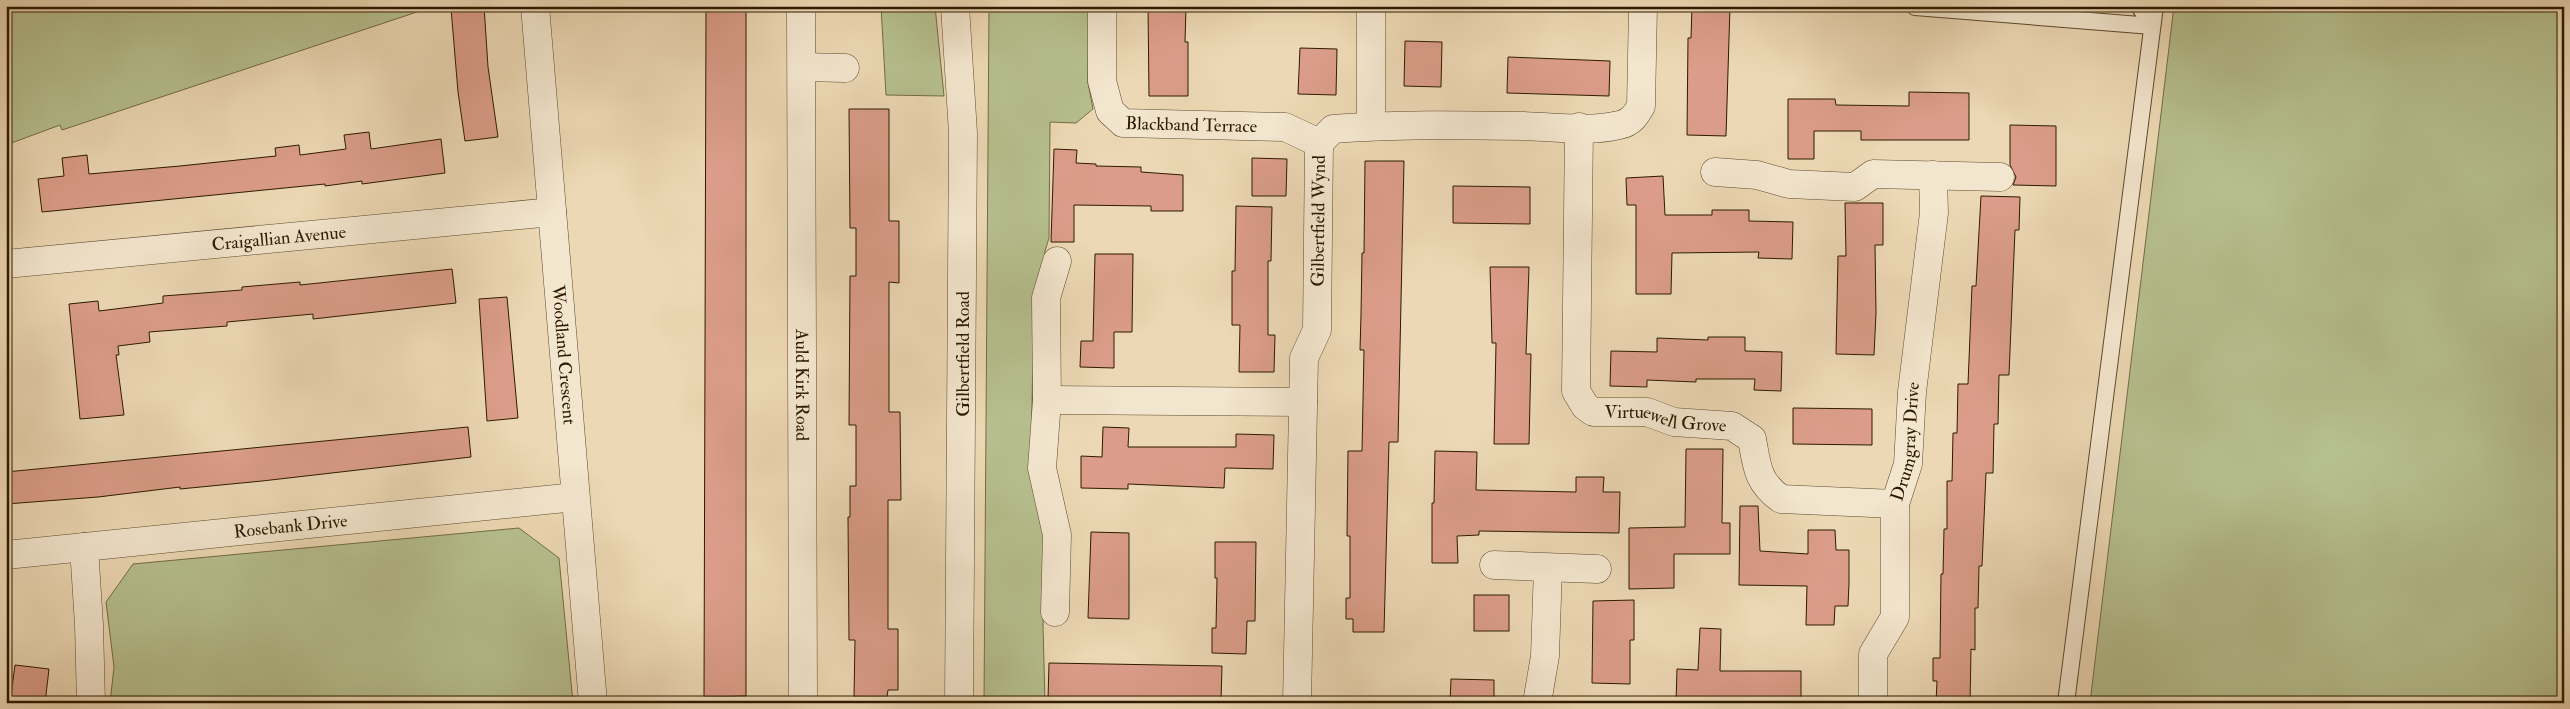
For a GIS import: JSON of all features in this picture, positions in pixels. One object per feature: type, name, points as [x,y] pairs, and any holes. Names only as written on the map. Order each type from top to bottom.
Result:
[{"type":"street","name":"Woodland Crescent","points":[[535,6],[574,497],[593,703]]},
{"type":"street","name":"Gilbertfield Road","points":[[955,6],[964,134],[958,703]]},
{"type":"street","name":"Blackband Terrace","points":[[1102,6],[1102,81],[1110,111],[1124,123],[1285,127],[1319,144]]},
{"type":"street","points":[[1371,6],[1371,126]]},
{"type":"street","name":"Gilbertfield Wynd","points":[[1297,703],[1304,358],[1317,330],[1319,144],[1333,128],[1371,126],[1579,127],[1625,124],[1635,116],[1641,106],[1643,6]]},
{"type":"street","name":"Auld Kirk Road","points":[[801,11],[804,703]]},
{"type":"street","points":[[802,68],[845,68]]},
{"type":"street","name":"Virtuewell Grove","points":[[1579,127],[1576,391],[1585,406],[1593,412],[1646,412],[1674,422],[1732,426],[1752,439],[1759,474],[1769,490],[1781,499],[1895,504]]},
{"type":"street","points":[[1715,172],[1757,175],[1789,184],[1855,187],[1873,174],[2000,177]]},
{"type":"street","name":"Drumgray Drive","points":[[1873,703],[1873,654],[1895,617],[1895,504],[1908,464],[1912,392],[1934,213],[1933,174]]},
{"type":"street","name":"Craigallian Avenue","points":[[6,264],[552,212]]},
{"type":"street","points":[[1056,612],[1057,535],[1042,468],[1046,400],[1046,298],[1057,261]]},
{"type":"street","points":[[1046,400],[1303,402]]},
{"type":"street","name":"Rosebank Drive","points":[[6,555],[574,497]]},
{"type":"street","points":[[84,548],[89,625],[91,703]]},
{"type":"street","points":[[1494,565],[1597,568]]},
{"type":"street","points":[[1536,703],[1545,656],[1548,568]]},
{"type":"lane","points":[[2139,6],[2152,26]]},
{"type":"lane","points":[[2066,703],[2154,6]]},
{"type":"lane","points":[[1915,7],[2152,26]]},
{"type":"green space","points":[[6,6],[435,6],[62,130],[60,125],[6,145]]},
{"type":"green space","points":[[881,6],[935,6],[944,96],[886,95]]},
{"type":"green space","points":[[989,6],[1089,6],[1088,83],[1093,109],[1076,123],[1050,122],[1049,238],[1045,251],[1045,272],[1034,291],[1031,463],[1046,518],[1043,626],[1045,703],[984,703]]},
{"type":"green space","points":[[2174,6],[2564,6],[2564,703],[2090,703]]},
{"type":"green space","points":[[519,528],[559,558],[573,703],[110,703],[114,667],[106,602],[133,564]]},
{"type":"building","points":[[484,6],[488,67],[498,137],[465,141],[458,92],[451,8]]},
{"type":"building","points":[[706,6],[746,6],[746,696],[704,697]]},
{"type":"building","points":[[1148,6],[1186,6],[1185,42],[1188,42],[1188,96],[1149,96]]},
{"type":"building","points":[[1692,6],[1730,6],[1726,136],[1687,135],[1688,38],[1691,38]]},
{"type":"building","points":[[1405,41],[1442,42],[1441,87],[1404,86]]},
{"type":"building","points":[[1300,48],[1337,49],[1336,95],[1298,94]]},
{"type":"building","points":[[1508,57],[1610,61],[1609,96],[1507,93]]},
{"type":"building","points":[[1909,92],[1969,93],[1969,140],[1861,140],[1861,131],[1814,131],[1814,159],[1788,159],[1788,99],[1835,99],[1836,105],[1909,106]]},
{"type":"building","points":[[849,109],[889,109],[889,221],[899,221],[899,283],[889,282],[889,412],[900,412],[901,500],[888,500],[888,629],[898,629],[898,690],[888,690],[887,697],[854,697],[855,640],[849,640],[848,517],[850,517],[850,486],[856,486],[856,425],[849,425],[850,276],[856,276],[856,228],[850,228]]},
{"type":"building","points":[[2010,125],[2056,126],[2056,186],[2013,185],[2016,177],[2010,165]]},
{"type":"building","points":[[369,132],[371,149],[441,139],[445,173],[362,184],[362,181],[325,186],[325,184],[42,212],[38,179],[64,176],[62,158],[87,155],[89,174],[276,156],[275,148],[299,145],[300,155],[346,149],[344,135]]},
{"type":"building","points":[[1054,149],[1077,150],[1076,163],[1096,164],[1096,166],[1141,167],[1141,172],[1183,175],[1183,211],[1151,211],[1151,206],[1074,205],[1074,242],[1051,242]]},
{"type":"building","points":[[1252,158],[1287,159],[1286,196],[1252,196]]},
{"type":"building","points":[[1365,161],[1404,161],[1398,442],[1389,442],[1384,632],[1353,632],[1353,619],[1346,619],[1346,598],[1350,598],[1350,536],[1347,536],[1348,451],[1362,451],[1364,350],[1360,350]]},
{"type":"building","points":[[1663,176],[1665,215],[1712,215],[1712,210],[1749,210],[1749,221],[1793,222],[1792,259],[1758,258],[1759,252],[1672,253],[1671,294],[1636,294],[1636,205],[1627,205],[1626,178]]},
{"type":"building","points":[[1453,186],[1530,187],[1530,224],[1453,223]]},
{"type":"building","points":[[1981,196],[2020,197],[2019,230],[2015,230],[2009,375],[1999,375],[1998,424],[1994,424],[1993,473],[1986,473],[1982,566],[1979,566],[1978,608],[1975,608],[1975,650],[1971,649],[1970,703],[1936,703],[1937,681],[1933,681],[1933,658],[1940,658],[1941,574],[1943,574],[1944,529],[1947,529],[1947,481],[1952,481],[1953,433],[1957,433],[1958,384],[1968,384],[1972,286],[1976,286]]},
{"type":"building","points":[[1845,203],[1883,203],[1883,245],[1875,245],[1876,313],[1874,355],[1836,354],[1838,256],[1846,256]]},
{"type":"building","points":[[1236,206],[1272,207],[1271,261],[1268,261],[1268,335],[1275,335],[1274,372],[1239,372],[1240,325],[1232,325],[1232,271],[1235,271]]},
{"type":"building","points":[[1095,254],[1133,254],[1132,332],[1114,332],[1114,368],[1080,367],[1081,341],[1093,341]]},
{"type":"building","points":[[1490,267],[1529,267],[1526,354],[1531,354],[1529,444],[1494,444],[1496,343],[1492,343]]},
{"type":"building","points":[[452,269],[456,303],[313,319],[313,314],[227,322],[227,326],[149,332],[150,342],[118,346],[119,355],[116,355],[124,415],[80,419],[69,304],[98,301],[99,311],[163,303],[163,296],[242,290],[242,287],[300,282],[300,285]]},
{"type":"building","points":[[507,297],[518,418],[487,421],[479,299]]},
{"type":"building","points":[[1708,337],[1745,337],[1745,351],[1782,352],[1781,391],[1754,390],[1755,379],[1696,379],[1696,382],[1647,380],[1647,387],[1610,386],[1611,351],[1657,352],[1657,338],[1708,340]]},
{"type":"building","points":[[1793,408],[1872,409],[1872,445],[1793,444]]},
{"type":"building","points":[[468,427],[471,457],[262,481],[6,504],[6,472]]},
{"type":"building","points":[[1103,427],[1129,428],[1128,447],[1236,447],[1236,434],[1274,435],[1273,469],[1225,468],[1224,488],[1128,484],[1128,489],[1081,488],[1081,456],[1102,457]]},
{"type":"building","points":[[1686,449],[1723,449],[1722,523],[1730,523],[1730,554],[1674,554],[1674,588],[1629,589],[1629,528],[1685,527]]},
{"type":"building","points":[[1435,451],[1477,452],[1476,490],[1576,492],[1576,477],[1604,477],[1603,492],[1620,492],[1619,533],[1479,531],[1479,535],[1457,536],[1458,563],[1432,563],[1432,503],[1434,503]]},
{"type":"building","points":[[1740,506],[1758,506],[1760,551],[1808,554],[1808,530],[1835,530],[1836,550],[1849,550],[1849,583],[1848,606],[1835,606],[1834,625],[1806,625],[1807,586],[1739,585]]},
{"type":"building","points":[[1091,532],[1129,533],[1129,619],[1088,618]]},
{"type":"building","points":[[1215,542],[1256,542],[1255,621],[1247,621],[1246,654],[1212,653],[1212,628],[1216,628],[1217,578],[1215,578]]},
{"type":"building","points":[[1474,595],[1509,595],[1509,631],[1474,631]]},
{"type":"building","points":[[1634,600],[1634,640],[1630,640],[1630,684],[1592,683],[1593,601]]},
{"type":"building","points":[[1700,628],[1721,629],[1720,671],[1801,671],[1801,703],[1676,703],[1677,669],[1698,670]]},
{"type":"building","points":[[1049,663],[1222,666],[1221,702],[1117,703],[1117,701],[1048,700]]},
{"type":"building","points":[[15,665],[49,669],[45,703],[10,703]]},
{"type":"building","points":[[1451,679],[1494,680],[1494,703],[1450,703]]}]
